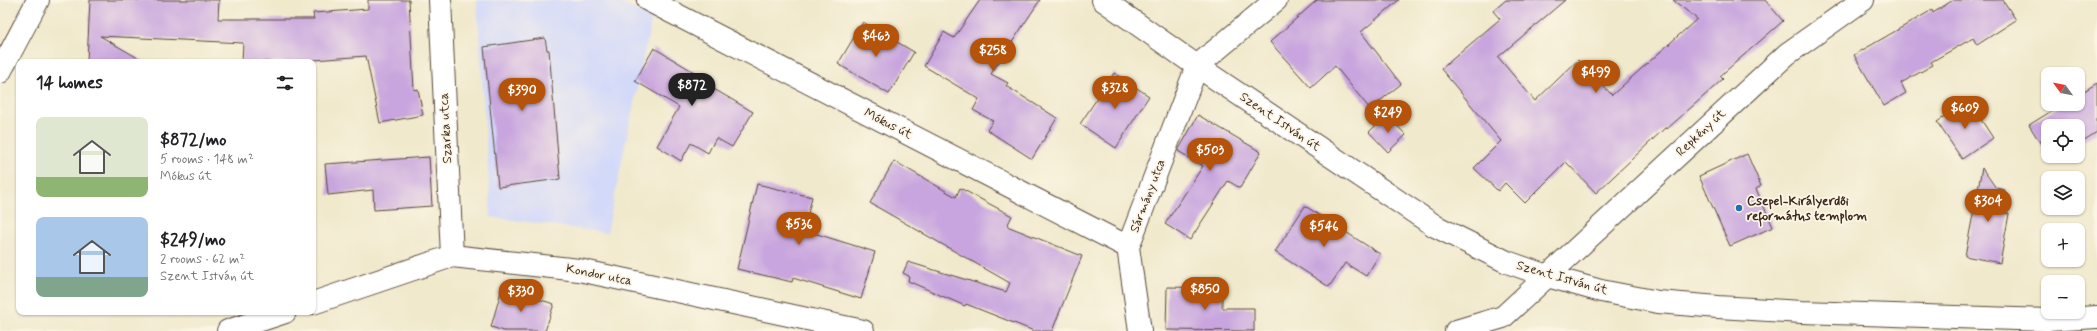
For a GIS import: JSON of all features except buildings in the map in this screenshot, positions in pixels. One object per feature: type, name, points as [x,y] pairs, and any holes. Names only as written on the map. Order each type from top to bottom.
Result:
[{"type":"street","points":[[0,72],[38,0]]},
{"type":"street","name":"Szarka utca","points":[[440,0],[452,256]]},
{"type":"street","name":"Mókus út","points":[[648,0],[1128,247]]},
{"type":"street","name":"Szent István út","points":[[1103,0],[1197,66],[1435,226],[1507,262],[1547,276],[1601,291],[1651,301],[1718,307],[1802,312],[2047,320],[2097,317]]},
{"type":"street","points":[[1197,66],[1276,0]]},
{"type":"street","name":"Repkény út","points":[[1547,276],[1787,54],[1855,1]]},
{"type":"street","name":"Sármány utca","points":[[1140,331],[1128,247],[1197,66]]},
{"type":"street","name":"Kondor utca","points":[[316,302],[452,256],[579,270],[863,331]]},
{"type":"street","points":[[1456,331],[1504,317],[1547,276]]},
{"type":"street","points":[[228,331],[276,315]]},
{"type":"shaded area","points":[[477,0],[613,0],[652,17],[607,233],[491,217]]},
{"type":"place","name":"Csepel-Királyerdői református templom","points":[[1739,208]]}]
